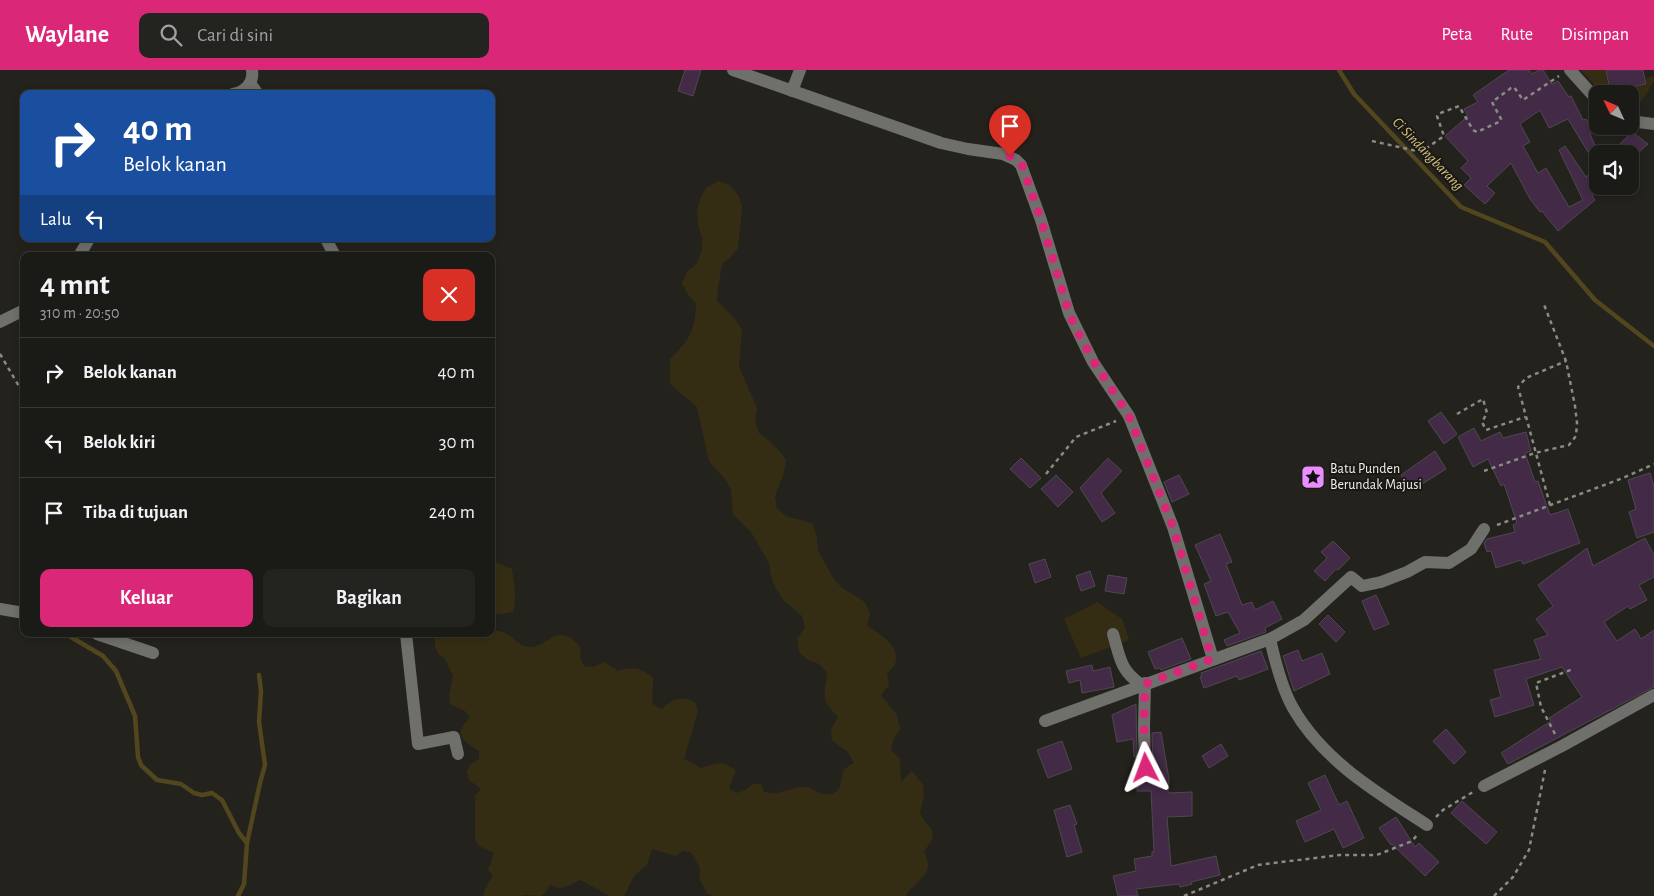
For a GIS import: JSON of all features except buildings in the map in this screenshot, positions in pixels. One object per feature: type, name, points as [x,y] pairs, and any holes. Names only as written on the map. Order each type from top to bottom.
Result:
[{"type":"street","points":[[733,70],[941,143],[1003,154],[1022,165],[1069,313],[1094,362],[1129,416],[1173,527],[1212,659]]},
{"type":"street","points":[[792,91],[800,70]]},
{"type":"street","points":[[1565,72],[1589,93]]},
{"type":"street","points":[[244,90],[251,76]]},
{"type":"street","points":[[251,76],[256,90]]},
{"type":"street","points":[[1639,122],[1654,124]]},
{"type":"street","points":[[0,322],[20,312]]},
{"type":"street","points":[[1045,720],[1270,639],[1304,620],[1351,577],[1362,586],[1381,582],[1425,562],[1449,563],[1471,549],[1484,529]]},
{"type":"street","points":[[0,609],[20,612]]},
{"type":"street","points":[[1113,634],[1123,668],[1135,681],[1144,684]]},
{"type":"street","points":[[106,637],[153,653]]},
{"type":"street","points":[[406,637],[418,744],[454,737],[458,754]]},
{"type":"street","points":[[1270,639],[1279,672],[1292,706],[1305,727],[1328,753],[1358,778],[1428,825]]},
{"type":"street","points":[[1144,684],[1146,768]]},
{"type":"street","points":[[1484,786],[1548,754],[1654,695]]},
{"type":"path","points":[[1372,141],[1421,152],[1444,136],[1438,114],[1460,106],[1473,130],[1477,132],[1501,121],[1492,102],[1511,88],[1514,87],[1523,100],[1565,72]]},
{"type":"path","points":[[1484,471],[1535,453],[1570,444],[1576,436],[1577,423],[1566,361],[1543,302]]},
{"type":"path","points":[[0,354],[20,388]]},
{"type":"path","points":[[1550,505],[1518,392],[1518,386],[1526,378],[1566,361]]},
{"type":"path","points":[[1457,414],[1483,399],[1487,413],[1482,422],[1486,430],[1525,417]]},
{"type":"path","points":[[1046,474],[1076,437],[1129,416]]},
{"type":"path","points":[[1484,529],[1623,478],[1654,464]]},
{"type":"path","points":[[1562,746],[1541,707],[1536,683],[1573,668]]},
{"type":"path","points":[[1494,896],[1513,877],[1528,850],[1548,754]]},
{"type":"path","points":[[1184,896],[1258,865],[1338,855],[1377,855],[1412,840],[1443,810],[1463,796],[1484,786]]},
{"type":"shaded area","points":[[1581,70],[1605,70],[1609,85],[1595,85]]},
{"type":"shaded area","points":[[1654,76],[1654,82],[1639,103],[1639,87],[1647,85],[1646,78]]},
{"type":"shaded area","points":[[718,181],[730,185],[739,196],[742,208],[738,248],[722,264],[717,301],[735,319],[742,330],[739,367],[757,408],[755,420],[759,433],[774,445],[786,460],[784,473],[775,496],[777,509],[788,517],[813,524],[818,550],[833,578],[842,588],[865,602],[870,614],[867,626],[888,641],[895,652],[895,664],[887,673],[889,685],[881,695],[897,715],[900,729],[894,738],[891,750],[900,759],[901,782],[912,771],[923,785],[924,795],[920,813],[932,829],[933,838],[924,852],[928,866],[927,871],[907,896],[713,896],[707,893],[703,886],[699,877],[700,868],[691,852],[683,851],[676,856],[652,849],[647,865],[634,876],[624,896],[610,896],[581,880],[563,888],[550,884],[546,892],[541,896],[484,896],[484,891],[493,875],[488,870],[494,853],[479,846],[475,839],[475,796],[481,789],[469,780],[467,771],[471,764],[479,759],[479,751],[468,744],[462,737],[462,728],[470,718],[465,711],[450,704],[449,695],[453,676],[445,659],[438,654],[435,646],[435,637],[495,637],[495,631],[497,631],[507,634],[519,644],[529,647],[542,644],[560,635],[566,636],[581,648],[580,657],[584,666],[593,667],[604,662],[618,671],[632,668],[645,672],[653,678],[653,704],[662,709],[677,699],[695,702],[698,711],[684,759],[701,768],[720,764],[728,765],[736,771],[729,788],[736,793],[746,790],[752,784],[761,784],[764,792],[768,793],[809,787],[821,793],[834,793],[840,786],[844,770],[854,763],[847,751],[832,741],[831,729],[838,717],[826,701],[827,672],[819,664],[808,660],[799,652],[797,639],[805,627],[802,616],[783,600],[775,587],[769,563],[751,532],[733,514],[731,489],[709,461],[697,407],[670,384],[670,359],[690,335],[694,322],[696,304],[688,295],[682,283],[687,272],[697,263],[702,250],[702,238],[697,211],[700,199],[706,188]]},
{"type":"shaded area","points":[[495,562],[512,569],[515,596],[513,612],[495,614]]},
{"type":"shaded area","points":[[1097,602],[1122,619],[1129,640],[1081,658],[1064,619]]},
{"type":"waterway","name":"Ci Sindangbarang","points":[[1339,70],[1354,94],[1461,207],[1545,242],[1595,300],[1654,346]]},
{"type":"waterway","points":[[71,637],[103,656],[116,671],[135,716],[138,757],[141,765],[157,780],[181,784],[194,793],[202,795],[212,793],[222,800],[239,833],[247,843]]},
{"type":"waterway","points":[[238,896],[244,884],[247,843],[265,765],[259,722],[261,691],[259,675]]},
{"type":"place","name":"Batu Punden Berundak Majusi","points":[[1313,477]]},
{"type":"route","points":[[1010,156],[1022,165],[1069,313],[1077,331],[1094,362],[1129,416],[1173,527],[1212,659],[1145,684],[1144,727],[1146,768]]}]
